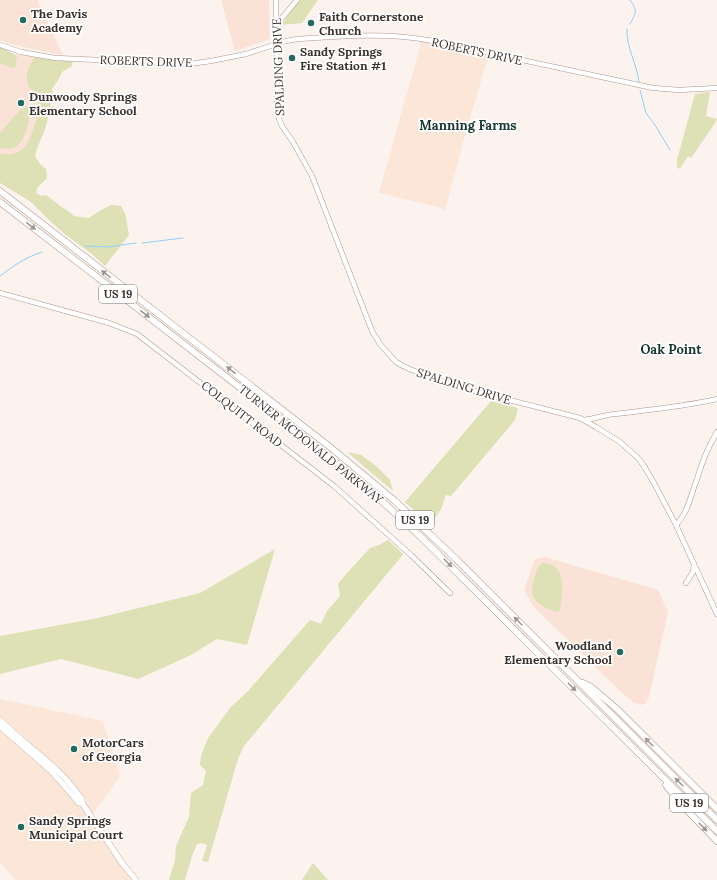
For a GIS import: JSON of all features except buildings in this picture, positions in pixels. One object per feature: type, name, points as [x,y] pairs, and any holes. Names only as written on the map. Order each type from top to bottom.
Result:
[{"type":"highway","name":"TURNER MCDONALD PARKWAY","points":[[0,191],[364,474],[441,544],[717,820]]},
{"type":"highway","name":"TURNER MCDONALD PARKWAY","points":[[0,202],[303,436],[374,494],[451,566],[717,831]]},
{"type":"highway","points":[[578,681],[591,687],[617,709],[717,809]]},
{"type":"highway","points":[[660,775],[667,787],[680,803],[717,841]]},
{"type":"main road","points":[[0,720],[61,774],[82,799],[82,802],[122,862],[136,880]]},
{"type":"main road","points":[[0,726],[51,771],[79,802],[82,802]]},
{"type":"street","name":"SPALDING DRIVE","points":[[276,0],[277,111],[279,119],[312,176],[373,333],[396,362],[426,376],[482,393],[580,418],[616,439],[637,457],[651,478],[676,525],[717,614]]},
{"type":"street","points":[[276,20],[282,18],[297,0]]},
{"type":"street","name":"ROBERTS DRIVE","points":[[0,45],[21,52],[55,58],[189,64],[246,54],[297,39],[378,35],[408,37],[433,41],[653,88],[679,90],[717,88]]},
{"type":"street","name":"COLQUITT ROAD","points":[[0,293],[110,323],[138,335],[334,486],[411,555],[450,593]]},
{"type":"street","points":[[584,420],[700,403],[717,398]]},
{"type":"street","points":[[676,525],[682,518],[688,506],[702,463],[717,432]]},
{"type":"street","points":[[686,583],[693,572],[694,564]]},
{"type":"shaded area","name":"The Davis Academy","points":[[0,0],[37,0],[63,55],[7,43],[0,40]]},
{"type":"shaded area","points":[[221,0],[269,0],[270,39],[235,51]]},
{"type":"shaded area","points":[[422,40],[447,41],[490,51],[465,134],[445,210],[379,193]]},
{"type":"shaded area","name":"Dunwoody Springs Elementary School","points":[[0,50],[6,53],[53,60],[31,147],[18,155],[0,158]]},
{"type":"shaded area","name":"Woodland Elementary School","points":[[545,557],[658,590],[668,612],[649,697],[646,703],[641,705],[634,703],[622,693],[533,606],[524,590],[534,561],[538,558]]},
{"type":"shaded area","points":[[0,699],[103,721],[120,776],[90,818],[137,880],[16,880],[0,862]]},
{"type":"green space","points":[[299,0],[318,0],[302,23],[281,25]]},
{"type":"green space","points":[[0,48],[17,57],[15,68],[0,63]]},
{"type":"green space","points":[[42,57],[70,61],[73,63],[72,66],[62,72],[52,89],[53,96],[47,123],[35,156],[40,164],[46,169],[47,178],[37,188],[36,193],[41,196],[46,195],[74,216],[89,218],[111,205],[121,206],[125,213],[129,235],[105,266],[92,254],[66,235],[31,202],[0,183],[0,154],[12,154],[23,149],[26,146],[37,118],[37,99],[28,83],[27,73],[34,58]]},
{"type":"green space","points":[[710,92],[706,116],[717,120],[691,158],[688,156],[680,169],[677,167],[677,160],[695,94]]},
{"type":"green space","points":[[29,107],[31,109],[26,132],[21,142],[11,149],[0,148],[0,133],[21,109]]},
{"type":"green space","points":[[491,401],[518,408],[515,420],[451,496],[446,495],[441,509],[430,525],[405,502]]},
{"type":"green space","points":[[347,452],[361,455],[376,466],[390,480],[393,491]]},
{"type":"green space","points":[[388,540],[403,554],[401,557],[244,746],[238,759],[208,862],[202,861],[207,845],[202,843],[197,844],[185,880],[169,880],[175,860],[176,846],[189,817],[191,793],[203,785],[206,771],[200,765],[201,756],[208,738],[230,708],[248,691],[310,620],[321,624],[327,611],[340,596],[338,584],[347,573],[370,548]]},
{"type":"green space","points":[[275,549],[247,645],[217,639],[189,656],[138,679],[61,659],[0,674],[0,636],[98,618],[200,593]]},
{"type":"green space","points":[[543,563],[556,568],[562,580],[560,610],[557,612],[539,604],[533,596],[532,590],[536,572]]},
{"type":"green space","points":[[313,863],[328,880],[302,880]]},
{"type":"waterway","points":[[630,0],[635,12],[630,24]]},
{"type":"waterway","points":[[627,29],[628,42],[639,82]]},
{"type":"waterway","points":[[640,90],[646,113],[670,150]]},
{"type":"waterway","points":[[142,243],[183,238]]},
{"type":"waterway","points":[[85,246],[108,247],[136,243]]},
{"type":"waterway","points":[[0,276],[20,262],[42,252]]},
{"type":"place","name":"The Davis Academy","points":[[23,20]]},
{"type":"place","name":"Faith Cornerstone Church","points":[[311,23]]},
{"type":"place","name":"Sandy Springs Fire Station #1","points":[[292,58]]},
{"type":"place","name":"Dunwoody Springs Elementary School","points":[[21,103]]},
{"type":"place","name":"Woodland Elementary School","points":[[620,652]]},
{"type":"place","name":"MotorCars of Georgia","points":[[74,749]]},
{"type":"place","name":"Sandy Springs Municipal Court","points":[[21,827]]},
{"type":"district","name":"Manning Farms","points":[[468,125]]},
{"type":"district","name":"Oak Point","points":[[671,349]]}]
